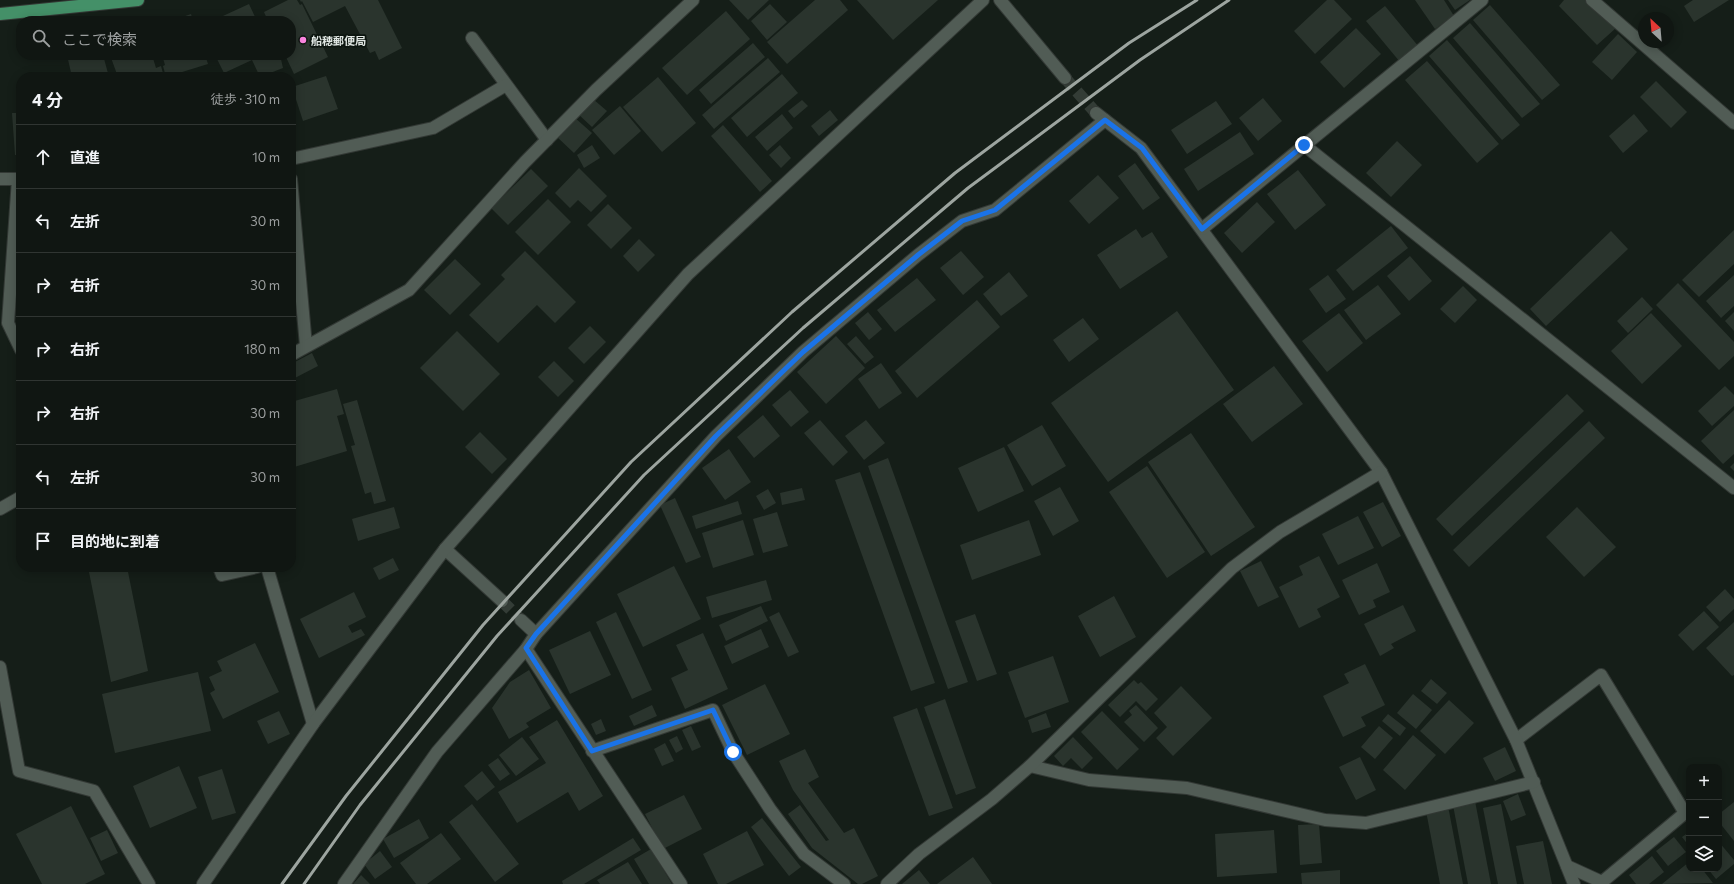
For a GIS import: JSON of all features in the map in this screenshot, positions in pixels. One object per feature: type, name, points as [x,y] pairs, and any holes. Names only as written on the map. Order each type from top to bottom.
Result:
[{"type":"main road","points":[[0,14],[138,0]]},
{"type":"street","points":[[296,352],[409,290],[547,140],[596,90],[693,0]]},
{"type":"street","points":[[203,884],[313,724],[445,549],[688,274],[983,0]]},
{"type":"street","points":[[1000,0],[1065,78]]},
{"type":"street","points":[[1202,229],[1482,0]]},
{"type":"street","points":[[1592,0],[1734,123]]},
{"type":"street","points":[[472,38],[547,140]]},
{"type":"street","points":[[296,158],[433,128],[506,85]]},
{"type":"street","points":[[344,884],[437,752],[526,648],[536,634],[711,442],[803,352],[918,255],[962,221],[995,210],[1100,116],[1142,148],[1381,472],[1516,740],[1574,884]]},
{"type":"street","points":[[1304,145],[1734,488]]},
{"type":"street","points":[[0,179],[16,179]]},
{"type":"street","points":[[16,208],[8,323],[16,340]]},
{"type":"street","points":[[296,235],[306,346]]},
{"type":"street","points":[[888,884],[919,854],[992,799],[1030,766],[1232,568],[1280,532],[1381,472]]},
{"type":"street","points":[[0,509],[16,500]]},
{"type":"street","points":[[445,549],[502,601]]},
{"type":"street","points":[[221,572],[222,575],[235,572]]},
{"type":"street","points":[[268,572],[313,724]]},
{"type":"street","points":[[522,620],[536,634]]},
{"type":"street","points":[[526,648],[592,751],[681,884]]},
{"type":"street","points":[[0,668],[19,770],[94,791],[149,884]]},
{"type":"street","points":[[1516,740],[1601,675],[1685,813],[1602,882],[1567,866]]},
{"type":"street","points":[[592,751],[713,710],[733,752],[770,809],[804,854],[844,884]]},
{"type":"street","points":[[1030,766],[1089,780],[1187,788],[1284,809],[1325,820],[1366,823],[1534,782]]},
{"type":"building","points":[[288,0],[297,0],[300,5],[302,4],[328,57],[296,73],[293,72],[287,60],[296,60],[296,16],[266,16],[264,12]]},
{"type":"building","points":[[300,0],[378,0],[402,48],[379,60],[375,51],[370,53],[345,6],[313,22],[302,1],[301,2]]},
{"type":"building","points":[[729,0],[769,0],[748,20]]},
{"type":"building","points":[[815,0],[840,0],[848,10],[787,64],[767,42]]},
{"type":"building","points":[[857,0],[938,0],[893,40]]},
{"type":"building","points":[[1327,0],[1334,0],[1352,19],[1315,54],[1294,31]]},
{"type":"building","points":[[1415,0],[1444,0],[1454,16],[1435,29]]},
{"type":"building","points":[[1448,0],[1470,0],[1455,10]]},
{"type":"building","points":[[1564,0],[1589,0],[1616,28],[1597,45],[1559,6]]},
{"type":"building","points":[[1693,0],[1729,0],[1694,22],[1684,6]]},
{"type":"building","points":[[249,4],[255,16],[223,16]]},
{"type":"building","points":[[770,4],[787,22],[767,40],[751,21]]},
{"type":"building","points":[[1490,5],[1560,85],[1542,100],[1473,20]]},
{"type":"building","points":[[1385,6],[1419,47],[1400,62],[1366,21]]},
{"type":"building","points":[[726,11],[750,39],[687,95],[662,68]]},
{"type":"building","points":[[1470,23],[1540,104],[1522,118],[1453,38]]},
{"type":"building","points":[[1356,28],[1381,54],[1344,88],[1320,62]]},
{"type":"building","points":[[1618,34],[1637,52],[1612,80],[1592,62]]},
{"type":"building","points":[[1447,40],[1520,125],[1502,140],[1429,56]]},
{"type":"building","points":[[753,43],[765,57],[711,104],[699,90]]},
{"type":"building","points":[[768,58],[780,72],[714,129],[702,115]]},
{"type":"building","points":[[68,60],[104,60],[108,72],[71,72]]},
{"type":"building","points":[[112,60],[154,60],[156,68],[161,66],[163,72],[116,72]]},
{"type":"building","points":[[164,60],[207,60],[208,64],[182,72],[165,72],[163,66],[165,65]]},
{"type":"building","points":[[218,60],[252,60],[226,72],[224,72]]},
{"type":"building","points":[[252,60],[281,60],[283,68],[273,72],[258,72]]},
{"type":"building","points":[[1427,61],[1499,144],[1477,163],[1405,80]]},
{"type":"building","points":[[782,74],[798,93],[747,137],[731,118]]},
{"type":"building","points":[[326,76],[338,109],[303,121],[296,99],[296,86]]},
{"type":"building","points":[[658,77],[696,123],[662,152],[623,107]]},
{"type":"building","points":[[1656,81],[1687,112],[1671,128],[1640,97]]},
{"type":"building","points":[[1263,98],[1282,121],[1258,141],[1239,118]]},
{"type":"building","points":[[593,99],[607,111],[592,127],[578,114]]},
{"type":"building","points":[[802,100],[808,106],[794,118],[788,111]]},
{"type":"building","points":[[1216,101],[1232,124],[1187,154],[1171,130]]},
{"type":"building","points":[[620,106],[641,131],[614,155],[592,130]]},
{"type":"building","points":[[830,110],[838,120],[819,136],[811,126]]},
{"type":"building","points":[[12,113],[16,113],[15,155]]},
{"type":"building","points":[[782,114],[793,128],[767,151],[755,137]]},
{"type":"building","points":[[1634,114],[1648,131],[1623,153],[1609,136]]},
{"type":"building","points":[[574,117],[592,133],[574,153],[556,136]]},
{"type":"building","points":[[723,125],[772,181],[760,192],[711,136]]},
{"type":"building","points":[[1240,132],[1254,154],[1198,191],[1184,169]]},
{"type":"building","points":[[1397,141],[1422,165],[1391,197],[1366,173]]},
{"type":"building","points":[[592,145],[600,158],[584,168],[577,155]]},
{"type":"building","points":[[780,145],[791,158],[781,168],[769,155]]},
{"type":"building","points":[[1135,163],[1160,198],[1143,210],[1118,176]]},
{"type":"building","points":[[579,168],[607,196],[591,212],[578,200],[570,208],[555,193]]},
{"type":"building","points":[[531,169],[548,186],[508,225],[491,208]]},
{"type":"building","points":[[1298,170],[1326,205],[1295,230],[1267,194]]},
{"type":"building","points":[[1098,175],[1119,198],[1089,224],[1069,201]]},
{"type":"building","points":[[548,199],[571,222],[538,255],[515,232]]},
{"type":"building","points":[[1257,202],[1275,222],[1242,253],[1224,233]]},
{"type":"building","points":[[608,204],[632,228],[611,249],[587,225]]},
{"type":"building","points":[[1391,226],[1408,248],[1353,291],[1336,270]]},
{"type":"building","points":[[1136,229],[1142,238],[1152,232],[1168,257],[1120,289],[1097,255]]},
{"type":"building","points":[[1734,230],[1734,264],[1699,297],[1682,280]]},
{"type":"building","points":[[1611,231],[1628,249],[1546,326],[1530,309]]},
{"type":"building","points":[[639,239],[655,255],[638,272],[623,256]]},
{"type":"building","points":[[525,251],[576,302],[555,323],[537,305],[498,343],[469,315],[505,279],[501,275]]},
{"type":"building","points":[[961,251],[984,277],[963,295],[940,268]]},
{"type":"building","points":[[1410,256],[1432,281],[1409,301],[1387,276]]},
{"type":"building","points":[[455,259],[481,284],[450,315],[424,290]]},
{"type":"building","points":[[1009,272],[1028,296],[1001,316],[983,294]]},
{"type":"building","points":[[1328,275],[1346,299],[1326,313],[1309,289]]},
{"type":"building","points":[[1734,275],[1734,306],[1721,318],[1706,301]]},
{"type":"building","points":[[917,278],[936,300],[895,332],[877,310]]},
{"type":"building","points":[[1678,283],[1734,342],[1734,356],[1719,370],[1656,305]]},
{"type":"building","points":[[1378,285],[1401,314],[1366,340],[1344,310]]},
{"type":"building","points":[[1463,286],[1477,300],[1455,323],[1440,309]]},
{"type":"building","points":[[1642,297],[1653,309],[1628,333],[1617,321]]},
{"type":"building","points":[[977,300],[1000,327],[917,398],[895,371]]},
{"type":"building","points":[[1177,311],[1234,390],[1108,482],[1051,403]]},
{"type":"building","points":[[868,312],[882,329],[869,340],[855,323]]},
{"type":"building","points":[[1734,312],[1734,331],[1725,321]]},
{"type":"building","points":[[1339,313],[1363,343],[1327,372],[1302,341]]},
{"type":"building","points":[[1651,313],[1682,346],[1642,384],[1611,351]]},
{"type":"building","points":[[1083,318],[1099,339],[1069,362],[1053,340]]},
{"type":"building","points":[[590,326],[606,342],[584,364],[568,348]]},
{"type":"building","points":[[457,331],[500,374],[463,411],[420,368]]},
{"type":"building","points":[[836,336],[865,368],[826,404],[797,372]]},
{"type":"building","points":[[856,336],[874,357],[865,364],[847,344]]},
{"type":"building","points":[[312,353],[318,366],[296,377],[296,361]]},
{"type":"building","points":[[554,361],[574,381],[558,397],[538,377]]},
{"type":"building","points":[[881,363],[902,393],[879,409],[858,379]]},
{"type":"building","points":[[1274,366],[1303,404],[1252,442],[1223,404]]},
{"type":"building","points":[[1725,386],[1734,395],[1734,406],[1712,426],[1698,411]]},
{"type":"building","points":[[337,389],[344,414],[337,416],[347,451],[296,466],[296,401]]},
{"type":"building","points":[[790,390],[809,412],[791,427],[772,405]]},
{"type":"building","points":[[1567,394],[1584,411],[1452,536],[1436,519]]},
{"type":"building","points":[[357,400],[386,501],[374,504],[371,492],[365,494],[351,446],[355,445],[343,404]]},
{"type":"building","points":[[1734,410],[1734,454],[1723,464],[1701,441]]},
{"type":"building","points":[[763,415],[780,436],[754,458],[737,437]]},
{"type":"building","points":[[820,420],[848,452],[833,466],[804,433]]},
{"type":"building","points":[[866,420],[885,443],[864,460],[845,436]]},
{"type":"building","points":[[1589,421],[1605,438],[1469,567],[1453,550]]},
{"type":"building","points":[[1042,425],[1066,466],[1032,486],[1007,445]]},
{"type":"building","points":[[480,432],[507,459],[492,474],[465,447]]},
{"type":"building","points":[[1191,433],[1255,527],[1211,556],[1148,462]]},
{"type":"building","points":[[1004,447],[1024,491],[978,512],[958,468]]},
{"type":"building","points":[[729,449],[751,482],[725,500],[702,468]]},
{"type":"building","points":[[888,458],[968,682],[948,689],[868,466]]},
{"type":"building","points":[[1734,463],[1734,471],[1730,467]]},
{"type":"building","points":[[1147,466],[1205,552],[1167,578],[1109,492]]},
{"type":"building","points":[[860,472],[935,683],[911,691],[835,480]]},
{"type":"building","points":[[1060,487],[1079,521],[1053,536],[1034,501]]},
{"type":"building","points":[[802,488],[805,500],[782,505],[780,493]]},
{"type":"building","points":[[768,489],[776,503],[764,510],[756,496]]},
{"type":"building","points":[[675,498],[701,557],[686,563],[660,505]]},
{"type":"building","points":[[738,501],[742,514],[696,529],[692,516]]},
{"type":"building","points":[[1383,502],[1401,536],[1382,547],[1363,512]]},
{"type":"building","points":[[394,507],[400,528],[358,541],[352,519]]},
{"type":"building","points":[[1577,507],[1616,547],[1584,577],[1546,537]]},
{"type":"building","points":[[777,512],[788,546],[763,553],[753,519]]},
{"type":"building","points":[[1358,516],[1374,548],[1338,565],[1322,534]]},
{"type":"building","points":[[743,520],[754,555],[713,568],[702,533]]},
{"type":"building","points":[[1029,520],[1041,555],[972,580],[960,545]]},
{"type":"building","points":[[1319,556],[1340,597],[1317,609],[1321,617],[1299,628],[1279,587],[1303,575],[1299,566]]},
{"type":"building","points":[[393,558],[399,570],[379,580],[373,568]]},
{"type":"building","points":[[1261,561],[1279,597],[1258,607],[1240,571]]},
{"type":"building","points":[[1377,563],[1390,592],[1373,600],[1376,607],[1359,615],[1342,580]]},
{"type":"building","points":[[674,566],[701,619],[643,647],[617,594]]},
{"type":"building","points":[[89,572],[128,572],[148,671],[111,682]]},
{"type":"building","points":[[766,580],[772,600],[712,618],[706,597]]},
{"type":"building","points":[[1725,589],[1734,599],[1734,609],[1720,622],[1706,607]]},
{"type":"building","points":[[354,592],[366,617],[348,626],[352,633],[361,629],[365,635],[319,658],[300,619]]},
{"type":"building","points":[[1114,596],[1136,637],[1100,657],[1078,616]]},
{"type":"building","points":[[1403,605],[1416,631],[1391,644],[1394,648],[1380,656],[1364,624]]},
{"type":"building","points":[[761,606],[768,621],[726,641],[719,625]]},
{"type":"building","points":[[1704,611],[1719,627],[1693,651],[1678,635]]},
{"type":"building","points":[[616,612],[652,690],[632,699],[596,622]]},
{"type":"building","points":[[779,612],[799,652],[788,657],[769,617]]},
{"type":"building","points":[[975,614],[997,674],[977,681],[955,621]]},
{"type":"building","points":[[1734,622],[1734,675],[1732,676],[1706,648]]},
{"type":"building","points":[[761,629],[769,647],[732,664],[724,646]]},
{"type":"building","points":[[590,631],[611,675],[570,694],[549,650]]},
{"type":"building","points":[[703,633],[728,689],[685,709],[671,678],[688,670],[676,645]]},
{"type":"building","points":[[255,643],[279,692],[223,719],[210,693],[215,690],[209,677],[222,671],[217,661]]},
{"type":"building","points":[[1053,656],[1069,702],[1025,718],[1008,672]]},
{"type":"building","points":[[1365,664],[1385,705],[1361,717],[1366,726],[1343,737],[1323,696],[1349,683],[1344,674]]},
{"type":"building","points":[[529,670],[551,708],[526,723],[529,727],[509,739],[492,708],[510,682]]},
{"type":"building","points":[[198,672],[211,731],[115,753],[102,694]]},
{"type":"building","points":[[1431,679],[1447,693],[1437,704],[1421,691]]},
{"type":"building","points":[[1134,680],[1138,684],[1141,682],[1158,699],[1146,711],[1136,701],[1120,717],[1108,705]]},
{"type":"building","points":[[765,684],[790,734],[747,755],[722,705]]},
{"type":"building","points":[[1181,686],[1212,718],[1173,756],[1156,738],[1167,727],[1154,713]]},
{"type":"building","points":[[1413,694],[1432,710],[1416,729],[1397,713]]},
{"type":"building","points":[[945,699],[976,788],[956,795],[924,707]]},
{"type":"building","points":[[1449,700],[1474,723],[1445,754],[1420,731]]},
{"type":"building","points":[[652,705],[657,716],[634,726],[629,716]]},
{"type":"building","points":[[1136,705],[1158,728],[1144,742],[1124,722],[1132,715],[1129,711]]},
{"type":"building","points":[[917,708],[953,808],[929,816],[893,717]]},
{"type":"building","points":[[279,711],[290,734],[268,744],[257,721]]},
{"type":"building","points":[[1102,711],[1139,749],[1117,770],[1081,732]]},
{"type":"building","points":[[1046,713],[1051,727],[1032,733],[1028,720]]},
{"type":"building","points":[[1388,714],[1406,728],[1400,736],[1382,721]]},
{"type":"building","points":[[601,719],[606,731],[596,735],[591,724]]},
{"type":"building","points":[[557,720],[603,796],[579,811],[568,792],[517,823],[498,792],[546,763],[529,737]]},
{"type":"building","points":[[691,726],[701,747],[692,751],[682,730]]},
{"type":"building","points":[[1379,726],[1393,738],[1375,759],[1361,747]]},
{"type":"building","points":[[1413,735],[1436,755],[1405,790],[1383,770]]},
{"type":"building","points":[[677,736],[683,749],[676,753],[669,740]]},
{"type":"building","points":[[522,737],[539,759],[516,776],[499,755]]},
{"type":"building","points":[[1073,737],[1093,758],[1082,769],[1071,758],[1063,766],[1054,756]]},
{"type":"building","points":[[665,743],[674,761],[662,766],[654,749]]},
{"type":"building","points":[[1505,747],[1516,771],[1495,781],[1483,758]]},
{"type":"building","points":[[805,749],[819,777],[808,783],[844,833],[854,828],[878,876],[862,884],[858,884],[812,848],[788,814],[800,805],[826,841],[829,840],[793,790],[779,761]]},
{"type":"building","points":[[1360,757],[1376,790],[1356,800],[1339,767]]},
{"type":"building","points":[[498,758],[510,774],[500,781],[488,765]]},
{"type":"building","points":[[179,766],[197,808],[150,828],[133,786]]},
{"type":"building","points":[[222,769],[236,813],[212,820],[198,777]]},
{"type":"building","points":[[482,771],[495,787],[477,801],[464,786]]},
{"type":"building","points":[[1518,794],[1526,815],[1511,821],[1503,801]]},
{"type":"building","points":[[684,795],[702,829],[663,849],[645,814]]},
{"type":"building","points":[[1475,801],[1491,884],[1468,884],[1453,805]]},
{"type":"building","points":[[1734,802],[1734,841],[1722,826],[1722,812]]},
{"type":"building","points":[[472,804],[519,864],[495,882],[449,822]]},
{"type":"building","points":[[1501,804],[1517,884],[1498,884],[1483,808]]},
{"type":"building","points":[[71,806],[105,874],[85,884],[42,884],[16,834]]},
{"type":"building","points":[[1448,806],[1463,884],[1440,884],[1426,811]]},
{"type":"building","points":[[762,818],[801,867],[789,876],[751,827]]},
{"type":"building","points":[[419,819],[429,838],[394,858],[383,839]]},
{"type":"building","points":[[1319,824],[1322,863],[1300,865],[1298,825]]},
{"type":"building","points":[[107,830],[118,853],[101,861],[90,838]]},
{"type":"building","points":[[1274,830],[1277,873],[1217,877],[1215,834]]},
{"type":"building","points":[[747,831],[764,865],[726,884],[718,884],[703,854]]},
{"type":"building","points":[[441,833],[461,859],[427,884],[416,884],[400,863]]},
{"type":"building","points":[[1686,834],[1686,842],[1682,837]]},
{"type":"building","points":[[1674,837],[1686,852],[1668,866],[1656,851]]},
{"type":"building","points":[[633,838],[641,850],[584,884],[563,884],[562,881]]},
{"type":"building","points":[[1543,841],[1552,884],[1524,884],[1516,846]]},
{"type":"building","points":[[1722,846],[1734,860],[1734,864],[1716,879],[1710,872],[1722,872]]},
{"type":"building","points":[[651,849],[672,884],[649,884],[634,859]]},
{"type":"building","points":[[380,851],[392,867],[375,879],[364,864]]},
{"type":"building","points":[[1652,856],[1664,872],[1649,884],[1636,884],[1629,875]]},
{"type":"building","points":[[973,857],[992,884],[937,884]]},
{"type":"building","points":[[628,862],[642,884],[600,884],[597,880]]},
{"type":"building","points":[[1686,864],[1686,872],[1704,872],[1713,883],[1662,884]]},
{"type":"building","points":[[919,870],[930,884],[902,884]]},
{"type":"building","points":[[1340,870],[1340,884],[1302,884],[1301,873]]},
{"type":"building","points":[[361,875],[370,884],[353,884]]},
{"type":"tunnel","points":[[1065,78],[1096,113]]},
{"type":"tunnel","points":[[502,601],[521,620]]},
{"type":"railway","points":[[282,884],[346,796],[483,625],[631,462],[792,312],[955,173],[1129,43],[1197,0]]},
{"type":"railway","points":[[304,884],[360,805],[497,636],[644,475],[803,328],[968,188],[1140,60],[1229,0]]},
{"type":"place","name":"船穂郵便局","points":[[303,40]]},
{"type":"route","points":[[733,752],[713,710],[592,751],[526,648],[536,634],[716,436],[803,352],[918,255],[962,221],[995,210],[1105,120],[1142,148],[1202,229],[1304,145]]}]
